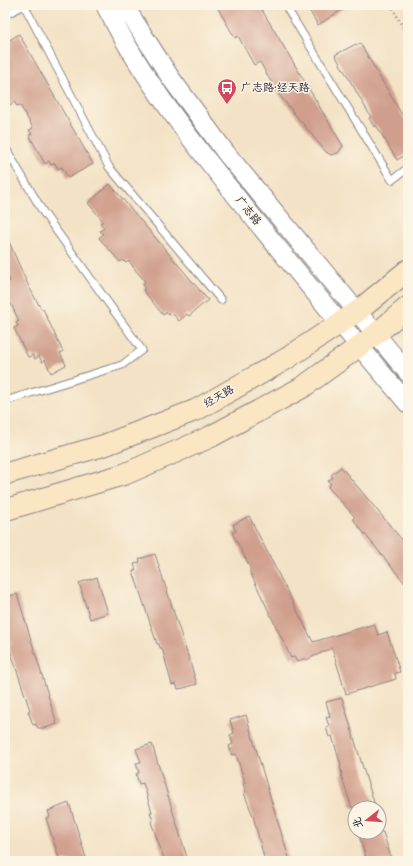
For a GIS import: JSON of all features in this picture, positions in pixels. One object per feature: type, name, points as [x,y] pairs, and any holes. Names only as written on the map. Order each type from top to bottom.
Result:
[{"type":"main road","name":"经天路","points":[[5,474],[105,445],[196,410],[286,359],[358,311],[408,270]]},
{"type":"main road","points":[[5,510],[125,474],[210,437],[303,387],[376,334],[408,307]]},
{"type":"street","name":"广志路","points":[[105,5],[152,86],[214,169],[338,323],[408,404]]},
{"type":"street","name":"广志路","points":[[124,5],[170,77],[226,153],[408,373]]},
{"type":"lane","points":[[5,5],[7,14],[24,5],[109,167],[220,300]]},
{"type":"lane","points":[[285,5],[392,180],[408,168]]},
{"type":"lane","points":[[5,147],[43,212],[142,350],[122,365],[5,401]]},
{"type":"path","points":[[391,5],[408,37]]},
{"type":"building","points":[[216,5],[259,5],[343,146],[338,153],[331,155],[326,152],[276,91],[260,62],[254,65],[238,36],[235,38]]},
{"type":"building","points":[[306,5],[349,5],[318,25]]},
{"type":"building","points":[[19,34],[93,164],[68,178],[62,167],[58,169],[55,163],[51,165],[49,161],[45,164],[29,135],[32,134],[29,130],[33,128],[20,105],[17,106],[14,102],[10,105],[5,96],[5,43]]},
{"type":"building","points":[[360,43],[408,125],[408,153],[397,160],[376,125],[374,127],[369,118],[371,117],[335,55]]},
{"type":"building","points":[[110,184],[208,300],[189,316],[187,314],[179,321],[173,314],[170,315],[167,312],[163,315],[143,290],[145,288],[143,284],[145,281],[129,261],[126,263],[123,260],[120,262],[99,238],[103,234],[100,231],[104,228],[100,223],[103,221],[88,203]]},
{"type":"building","points":[[5,233],[28,285],[41,309],[43,309],[63,352],[60,353],[66,365],[51,373],[45,360],[42,362],[39,356],[35,359],[33,355],[28,357],[14,328],[18,326],[16,322],[19,321],[5,291],[5,283],[10,281],[5,270]]},
{"type":"building","points":[[341,467],[408,547],[408,587],[355,522],[353,518],[355,517],[328,487],[331,484],[328,481],[333,477],[331,475]]},
{"type":"building","points":[[249,516],[313,642],[374,624],[378,635],[387,632],[400,672],[395,673],[396,679],[346,694],[332,648],[306,660],[305,658],[297,662],[294,657],[291,658],[250,572],[250,567],[232,533],[236,531],[233,525]]},
{"type":"building","points":[[155,554],[197,684],[184,688],[178,689],[176,684],[172,685],[162,648],[160,648],[159,644],[157,644],[133,571],[136,570],[134,564],[140,562],[139,559]]},
{"type":"building","points":[[97,577],[108,613],[90,619],[79,583]]},
{"type":"building","points":[[17,594],[57,724],[45,728],[38,728],[36,724],[33,725],[28,711],[30,710],[10,650],[9,645],[11,644],[5,626],[5,597]]},
{"type":"building","points":[[342,698],[373,800],[349,800],[341,775],[341,765],[332,736],[329,737],[326,727],[329,726],[326,717],[330,716],[326,702]]},
{"type":"building","points":[[246,715],[290,861],[265,861],[253,816],[244,793],[246,792],[243,784],[245,783],[236,754],[232,755],[229,746],[233,744],[230,735],[234,733],[230,720]]},
{"type":"building","points":[[152,744],[188,861],[165,861],[151,822],[153,821],[150,812],[152,812],[143,783],[139,784],[136,774],[139,773],[136,763],[141,762],[136,749]]},
{"type":"building","points":[[69,803],[87,861],[60,861],[46,818],[50,817],[48,811]]},
{"type":"building","points":[[360,840],[385,840],[392,861],[367,861]]},
{"type":"place","name":"广志路·经天路","points":[[227,105]]}]
